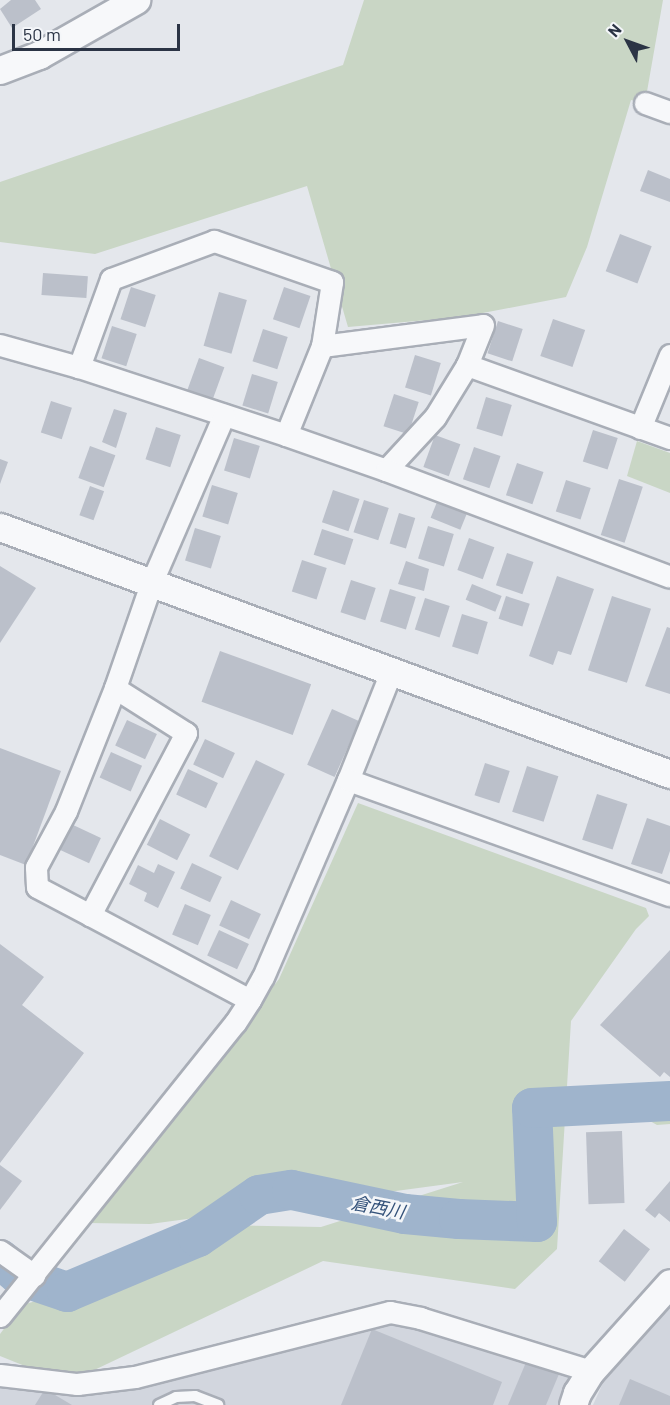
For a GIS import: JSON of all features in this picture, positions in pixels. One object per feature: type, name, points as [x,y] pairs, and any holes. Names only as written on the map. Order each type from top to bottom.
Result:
[{"type":"street","points":[[0,70],[39,55],[136,0]]},
{"type":"street","points":[[645,103],[670,112]]},
{"type":"street","points":[[79,367],[111,279],[214,241],[332,282],[322,346],[286,435]]},
{"type":"street","points":[[322,346],[483,325],[467,364],[435,417],[386,471]]},
{"type":"street","points":[[0,345],[79,367],[286,435],[670,577]]},
{"type":"street","points":[[640,428],[670,355]]},
{"type":"street","points":[[467,364],[670,438]]},
{"type":"street","points":[[224,415],[152,581],[115,688],[66,811],[36,867],[37,887],[250,1000]]},
{"type":"street","points":[[0,527],[152,581],[391,672],[670,774]]},
{"type":"street","points":[[0,1316],[236,1023],[250,1000],[263,977],[348,780],[391,672]]},
{"type":"street","points":[[90,915],[186,733],[115,688]]},
{"type":"street","points":[[348,780],[670,895]]},
{"type":"street","points":[[0,1251],[34,1275]]},
{"type":"street","points":[[573,1405],[577,1393],[591,1371],[670,1283]]},
{"type":"street","points":[[0,1375],[77,1384],[135,1377],[390,1312],[420,1318],[591,1371]]},
{"type":"lane","points":[[159,1405],[176,1397],[195,1396],[218,1405]]},
{"type":"shaded area","points":[[670,1305],[670,1405],[593,1405],[607,1374]]},
{"type":"shaded area","points":[[389,1320],[573,1371],[560,1405],[0,1405],[0,1380],[71,1390]]},
{"type":"green space","points":[[364,0],[663,0],[645,103],[631,100],[587,247],[566,297],[462,317],[348,327],[307,186],[95,254],[0,242],[0,182],[343,65]]},
{"type":"green space","points":[[637,441],[670,453],[670,493],[627,476]]},
{"type":"green space","points":[[358,803],[646,908],[649,916],[636,929],[571,1021],[557,1249],[515,1289],[323,1261],[67,1383],[0,1356],[0,1334],[22,1305],[167,1263],[214,1225],[321,1227],[463,1182],[150,1224],[89,1223],[279,979]]},
{"type":"green space","points":[[666,1091],[670,1092],[670,1124],[657,1125],[643,1117],[635,1103]]},
{"type":"building","points":[[11,0],[35,0],[41,9],[12,28],[0,9]]},
{"type":"building","points":[[648,170],[670,179],[670,202],[640,191]]},
{"type":"building","points":[[620,234],[652,246],[637,284],[606,271]]},
{"type":"building","points":[[43,273],[88,276],[86,298],[41,295]]},
{"type":"building","points":[[131,287],[156,295],[145,327],[120,319]]},
{"type":"building","points":[[284,287],[310,296],[299,328],[273,319]]},
{"type":"building","points":[[219,292],[247,300],[231,354],[204,346]]},
{"type":"building","points":[[553,319],[585,330],[572,367],[540,356]]},
{"type":"building","points":[[498,321],[523,329],[512,361],[487,353]]},
{"type":"building","points":[[112,326],[137,334],[126,366],[101,358]]},
{"type":"building","points":[[263,329],[288,337],[277,369],[252,361]]},
{"type":"building","points":[[415,355],[441,363],[431,395],[405,388]]},
{"type":"building","points":[[199,358],[224,367],[213,399],[187,390]]},
{"type":"building","points":[[252,374],[278,382],[268,413],[242,406]]},
{"type":"building","points":[[394,394],[419,402],[408,434],[383,426]]},
{"type":"building","points":[[486,397],[512,405],[502,436],[476,429]]},
{"type":"building","points":[[51,401],[72,408],[62,439],[41,432]]},
{"type":"building","points":[[114,409],[127,413],[116,448],[102,442]]},
{"type":"building","points":[[156,427],[181,435],[170,467],[145,459]]},
{"type":"building","points":[[593,430],[618,438],[608,469],[583,461]]},
{"type":"building","points":[[435,435],[460,444],[449,476],[423,467]]},
{"type":"building","points":[[234,438],[260,446],[250,478],[224,471]]},
{"type":"building","points":[[90,446],[115,455],[104,487],[78,478]]},
{"type":"building","points":[[474,447],[500,456],[489,488],[463,479]]},
{"type":"building","points":[[0,459],[8,462],[0,484]]},
{"type":"building","points":[[517,463],[543,472],[532,504],[506,495]]},
{"type":"building","points":[[619,479],[643,487],[625,543],[601,535]]},
{"type":"building","points":[[566,480],[591,488],[581,519],[556,511]]},
{"type":"building","points":[[212,485],[238,493],[228,524],[202,517]]},
{"type":"building","points":[[90,486],[104,491],[93,520],[79,515]]},
{"type":"building","points":[[333,490],[359,499],[348,531],[322,522]]},
{"type":"building","points":[[364,500],[389,508],[378,540],[353,532]]},
{"type":"building","points":[[437,502],[467,514],[460,530],[431,518]]},
{"type":"building","points":[[399,513],[415,518],[406,549],[390,544]]},
{"type":"building","points":[[428,526],[454,534],[444,566],[418,559]]},
{"type":"building","points":[[195,528],[221,536],[211,568],[185,561]]},
{"type":"building","points":[[322,529],[353,539],[345,565],[314,555]]},
{"type":"building","points":[[469,538],[494,547],[483,579],[457,570]]},
{"type":"building","points":[[507,553],[533,562],[522,594],[496,585]]},
{"type":"building","points":[[302,560],[327,568],[317,599],[292,591]]},
{"type":"building","points":[[406,561],[429,569],[424,591],[398,584]]},
{"type":"building","points":[[0,566],[36,588],[0,643]]},
{"type":"building","points":[[557,576],[594,589],[571,655],[558,651],[553,665],[529,656]]},
{"type":"building","points":[[351,580],[376,588],[365,620],[340,612]]},
{"type":"building","points":[[472,584],[502,596],[495,612],[466,600]]},
{"type":"building","points":[[390,589],[416,597],[406,629],[380,622]]},
{"type":"building","points":[[506,596],[530,604],[522,627],[499,619]]},
{"type":"building","points":[[612,596],[651,609],[627,683],[588,670]]},
{"type":"building","points":[[425,598],[450,606],[440,637],[415,629]]},
{"type":"building","points":[[462,614],[488,622],[478,654],[452,647]]},
{"type":"building","points":[[667,627],[670,628],[670,694],[645,686]]},
{"type":"building","points":[[220,651],[311,684],[293,735],[202,702]]},
{"type":"building","points":[[332,709],[359,721],[335,777],[307,765]]},
{"type":"building","points":[[127,720],[157,734],[145,759],[115,745]]},
{"type":"building","points":[[205,739],[235,753],[223,778],[193,764]]},
{"type":"building","points":[[0,748],[61,771],[26,865],[0,855]]},
{"type":"building","points":[[111,752],[142,766],[131,791],[100,778]]},
{"type":"building","points":[[256,760],[285,774],[238,870],[209,856]]},
{"type":"building","points":[[485,763],[510,771],[499,803],[474,795]]},
{"type":"building","points":[[527,766],[558,776],[544,822],[512,812]]},
{"type":"building","points":[[188,769],[218,783],[206,808],[176,794]]},
{"type":"building","points":[[597,794],[627,804],[613,850],[582,840]]},
{"type":"building","points":[[647,818],[670,826],[670,851],[662,874],[631,864]]},
{"type":"building","points":[[160,819],[190,834],[177,860],[147,845]]},
{"type":"building","points":[[71,824],[101,838],[89,863],[59,849]]},
{"type":"building","points":[[192,863],[222,877],[210,902],[180,888]]},
{"type":"building","points":[[158,864],[175,872],[158,908],[144,901],[147,893],[129,884],[138,865],[154,873]]},
{"type":"building","points":[[231,900],[261,914],[249,939],[219,925]]},
{"type":"building","points":[[185,904],[211,915],[198,945],[172,934]]},
{"type":"building","points":[[219,930],[249,944],[237,969],[207,955]]},
{"type":"building","points":[[0,944],[44,977],[22,1005],[84,1053],[0,1163]]},
{"type":"building","points":[[670,950],[670,1077],[664,1072],[660,1077],[600,1025]]},
{"type":"building","points":[[622,1131],[625,1203],[589,1204],[586,1132]]},
{"type":"building","points":[[0,1165],[22,1181],[0,1210]]},
{"type":"building","points":[[670,1181],[670,1222],[659,1213],[655,1218],[645,1210]]},
{"type":"building","points":[[624,1229],[650,1249],[625,1282],[599,1261]]},
{"type":"building","points":[[372,1329],[502,1382],[493,1405],[341,1405]]},
{"type":"building","points":[[527,1360],[559,1374],[546,1405],[508,1405]]},
{"type":"building","points":[[630,1379],[670,1396],[670,1405],[619,1405]]},
{"type":"building","points":[[45,1389],[72,1405],[35,1405]]},
{"type":"waterway","name":"倉西川","points":[[0,1259],[20,1276],[67,1292],[198,1237],[259,1195],[292,1190],[405,1214],[537,1222],[532,1108],[670,1101]]}]
